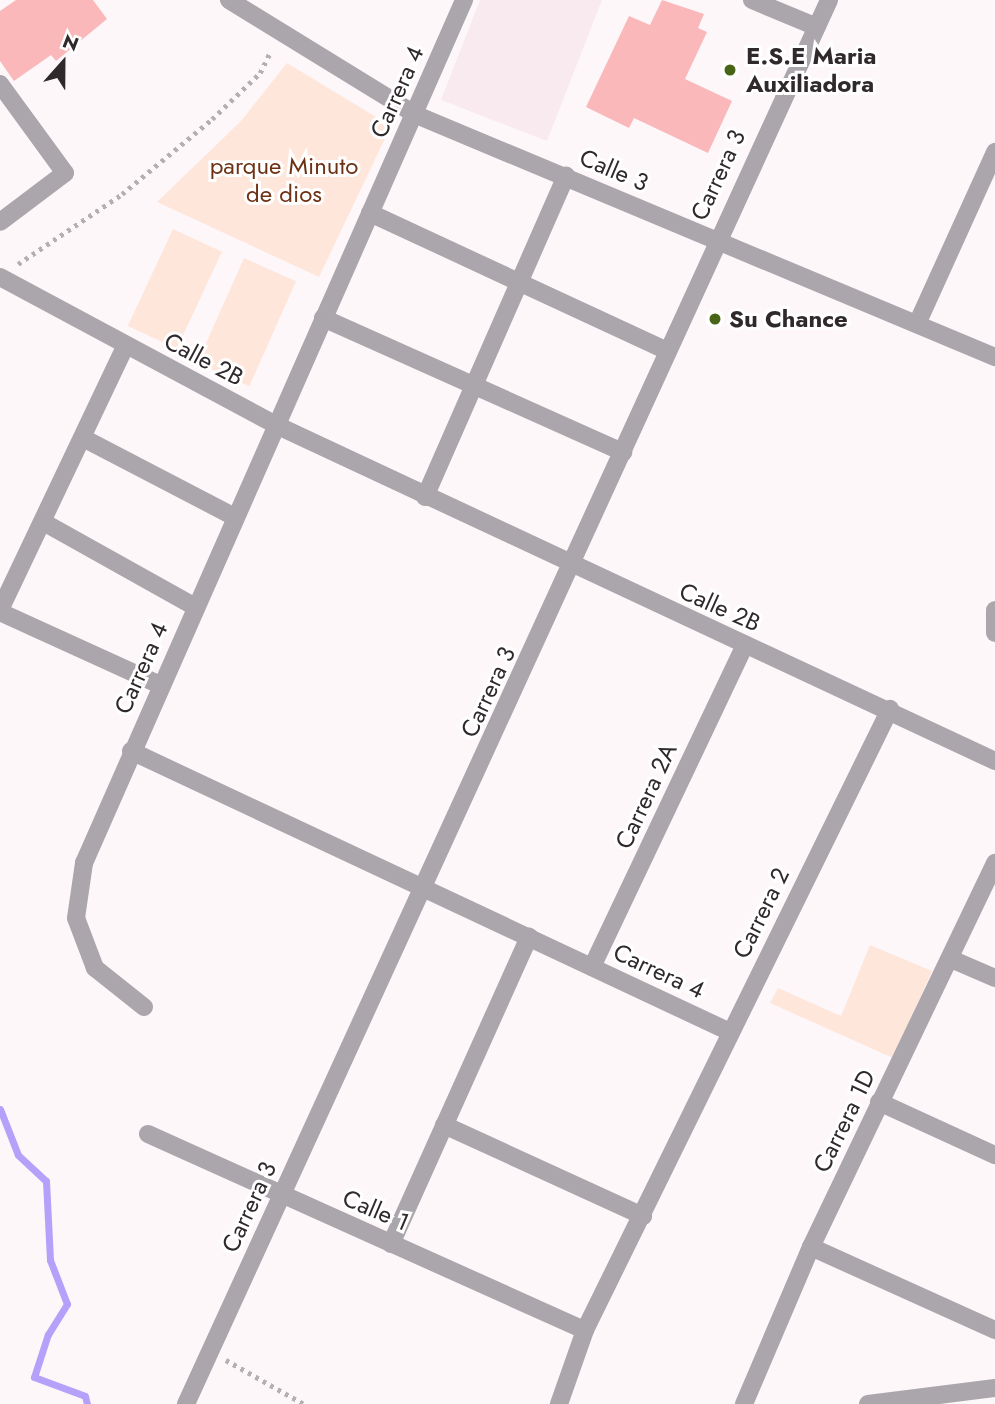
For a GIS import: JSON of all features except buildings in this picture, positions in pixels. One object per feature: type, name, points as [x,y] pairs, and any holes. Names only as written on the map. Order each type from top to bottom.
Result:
[{"type":"street","name":"Calle 3","points":[[229,0],[415,114],[995,357]]},
{"type":"street","name":"Carrera 4","points":[[464,0],[131,751],[730,1032]]},
{"type":"street","points":[[752,0],[817,27]]},
{"type":"street","name":"Carrera 3","points":[[186,1404],[572,568],[715,240],[830,0]]},
{"type":"street","points":[[0,84],[65,173],[0,222]]},
{"type":"street","points":[[917,324],[995,152]]},
{"type":"street","points":[[425,497],[566,176]]},
{"type":"street","points":[[370,213],[667,351]]},
{"type":"street","name":"Calle 2B","points":[[6,272],[126,345],[276,425],[572,568],[890,709],[995,761]]},
{"type":"street","points":[[323,318],[623,452]]},
{"type":"street","points":[[126,345],[45,523],[0,611],[160,685]]},
{"type":"street","points":[[83,438],[235,517]]},
{"type":"street","points":[[45,523],[195,607]]},
{"type":"street","points":[[995,610],[995,633]]},
{"type":"street","name":"Carrera 2A","points":[[592,967],[745,645]]},
{"type":"street","name":"Carrera 2","points":[[559,1404],[585,1330],[890,709]]},
{"type":"street","points":[[131,751],[84,863],[76,918],[95,968],[145,1007]]},
{"type":"street","name":"Carrera 1D","points":[[744,1404],[811,1247],[995,863]]},
{"type":"street","points":[[391,1244],[529,937]]},
{"type":"street","points":[[951,959],[995,978]]},
{"type":"street","points":[[879,1102],[995,1154]]},
{"type":"street","points":[[444,1125],[643,1216]]},
{"type":"street","name":"Calle 1","points":[[148,1134],[281,1196],[585,1330]]},
{"type":"street","points":[[811,1247],[995,1330]]},
{"type":"street","points":[[868,1404],[995,1388]]},
{"type":"path","points":[[6,272],[122,194],[212,119],[260,72],[280,29]]},
{"type":"path","points":[[210,1352],[304,1404]]},
{"type":"shaded area","points":[[480,0],[602,0],[547,141],[441,100]]},
{"type":"green space","name":"parque Minuto de dios","points":[[287,63],[391,126],[319,277],[157,202],[241,121]]},
{"type":"green space","points":[[173,229],[222,252],[177,349],[128,326]]},
{"type":"green space","points":[[244,258],[296,281],[249,386],[197,363]]},
{"type":"green space","points":[[870,945],[932,971],[893,1058],[770,1003],[778,988],[841,1016]]},
{"type":"waterway","points":[[0,1109],[18,1155],[46,1181],[50,1260],[67,1304],[48,1334],[34,1377],[85,1396],[87,1404]]},
{"type":"place","name":"E.S.E Maria Auxiliadora","points":[[730,70]]},
{"type":"place","name":"Su Chance","points":[[715,319]]}]
